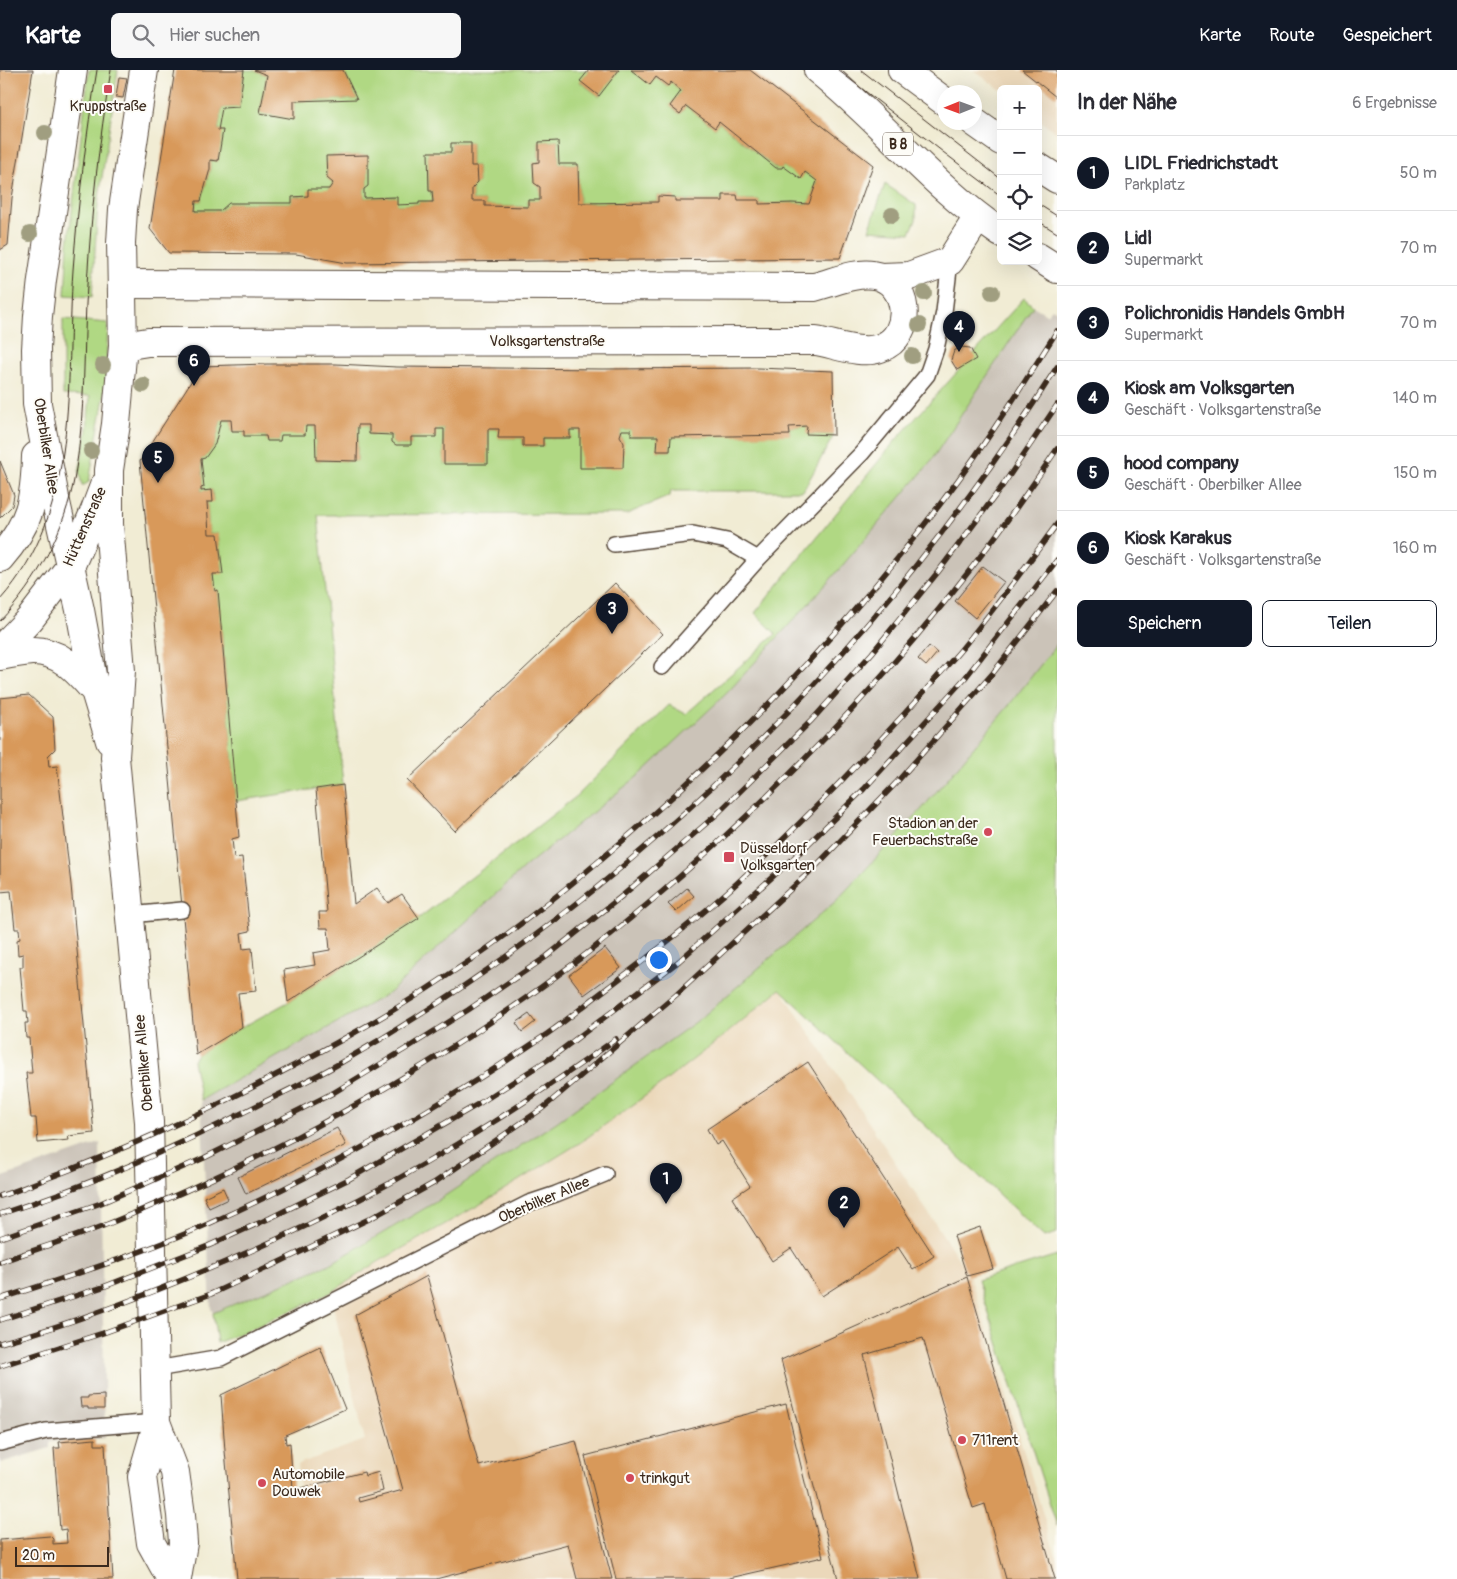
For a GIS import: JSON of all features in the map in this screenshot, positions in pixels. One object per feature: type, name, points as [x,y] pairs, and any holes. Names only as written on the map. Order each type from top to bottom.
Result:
[{"type":"main road","name":"Oberbilker Allee","points":[[73,70],[38,316],[36,349],[37,404],[95,690],[115,757]]},
{"type":"main road","name":"Oberbilker Allee","points":[[144,70],[123,209],[121,243],[122,346],[109,470],[110,532],[121,671],[115,757],[149,1122],[157,1423],[142,1477],[151,1543],[171,1579]]},
{"type":"main road","name":"B 8","points":[[818,70],[844,91],[927,173],[978,217],[997,229]]},
{"type":"main road","points":[[902,70],[937,96]]},
{"type":"main road","points":[[982,128],[997,138]]},
{"type":"main road","points":[[1042,170],[1057,179]]},
{"type":"main road","points":[[122,284],[814,287],[862,274],[881,277],[910,276],[950,261],[978,217]]},
{"type":"main road","points":[[1042,260],[1057,269]]},
{"type":"main road","name":"Volksgartenstraße","points":[[122,346],[148,342],[816,341],[864,351],[880,348],[891,341],[898,334],[902,323],[904,314],[902,298],[890,283],[881,277]]},
{"type":"main road","points":[[1,556],[19,535],[31,509],[36,477],[37,404]]},
{"type":"main road","name":"Hüttenstraße","points":[[0,650],[30,619],[70,567],[95,510],[109,470]]},
{"type":"main road","points":[[0,656],[32,651],[56,655],[72,666],[95,690]]},
{"type":"main road","name":"Oberbilker Allee","points":[[157,1423],[174,1472],[179,1506],[183,1543],[177,1579]]},
{"type":"lane","points":[[662,667],[758,559],[862,453],[927,375],[936,349],[944,312],[950,261]]},
{"type":"lane","points":[[614,544],[693,534],[727,542],[758,559]]},
{"type":"lane","points":[[130,915],[182,910]]},
{"type":"lane","name":"Oberbilker Allee","points":[[156,1369],[220,1359],[529,1203],[605,1174]]},
{"type":"lane","points":[[0,1443],[46,1431],[157,1423]]},
{"type":"shaded area","points":[[973,70],[1057,70],[1057,133],[1042,122],[1042,85],[997,85],[997,87]]},
{"type":"shaded area","points":[[1033,306],[1048,315],[1052,308],[1057,311],[1057,644],[1006,709],[921,810],[836,901],[700,1019],[558,1121],[434,1203],[330,1264],[213,1313],[211,1309],[201,1100],[389,993],[526,866],[643,772],[727,693],[830,580],[929,464]]},
{"type":"shaded area","points":[[780,988],[970,1276],[1057,1560],[1057,1579],[307,1579],[298,1464],[365,1440],[330,1293],[378,1262],[479,1205],[581,1142],[659,1086],[731,1030]]},
{"type":"shaded area","points":[[100,1143],[105,1438],[50,1442],[50,1448],[0,1463],[0,1178]]},
{"type":"green space","points":[[89,70],[118,70],[98,204],[92,297],[65,295],[68,244]]},
{"type":"green space","points":[[244,70],[254,70],[267,75],[260,113],[294,118],[294,101],[357,99],[343,70],[589,70],[580,82],[599,96],[619,70],[631,70],[650,84],[656,77],[667,86],[671,82],[681,91],[670,106],[680,114],[686,106],[715,128],[719,122],[775,168],[782,168],[783,166],[801,178],[805,172],[817,181],[809,204],[759,204],[759,200],[738,200],[737,195],[723,195],[723,201],[675,201],[674,197],[658,196],[658,202],[579,203],[578,164],[559,164],[558,141],[539,142],[539,162],[533,163],[534,182],[540,187],[540,200],[528,200],[528,207],[485,206],[485,201],[472,201],[472,188],[478,182],[477,166],[471,166],[471,143],[451,143],[451,152],[428,153],[429,191],[432,191],[433,202],[397,205],[396,197],[364,198],[364,189],[368,186],[368,155],[327,156],[327,178],[333,183],[329,189],[308,196],[292,197],[292,203],[229,203],[220,211],[195,211],[196,201],[201,201],[210,169],[210,160],[218,161],[222,130],[218,130],[222,108],[239,107]]},
{"type":"green space","points":[[885,184],[916,205],[916,220],[910,233],[869,230]]},
{"type":"green space","points":[[1024,298],[1033,306],[929,464],[830,580],[727,693],[643,772],[526,866],[389,993],[201,1100],[193,1061],[196,1055],[219,1040],[288,1002],[419,918],[577,796],[669,705],[686,714],[776,634],[755,613],[895,441]]},
{"type":"green space","points":[[63,319],[108,323],[105,392],[89,482],[84,485],[82,485],[79,472],[87,429],[90,396],[63,395]]},
{"type":"green space","points":[[221,420],[231,420],[232,431],[244,431],[244,436],[266,436],[267,441],[280,441],[281,435],[306,426],[315,426],[316,460],[357,461],[358,425],[369,425],[369,434],[392,435],[392,442],[396,445],[411,445],[411,437],[435,437],[436,429],[444,429],[444,464],[488,464],[488,429],[499,429],[499,438],[523,438],[523,446],[543,446],[543,438],[570,438],[570,430],[580,430],[624,443],[620,436],[622,430],[631,430],[632,436],[658,436],[658,451],[670,451],[671,437],[790,434],[789,427],[807,426],[807,434],[834,435],[803,491],[671,491],[670,496],[627,514],[318,515],[343,785],[236,801],[218,590],[215,591],[213,574],[223,573],[218,534],[209,534],[207,502],[213,501],[212,490],[201,491],[201,488],[204,487],[201,459],[205,458],[215,444]]},
{"type":"green space","name":"Stadion an der Feuerbachstraße","points":[[1057,644],[1057,1233],[1044,1237],[780,989],[659,1086],[581,1142],[479,1205],[378,1262],[330,1293],[217,1343],[213,1313],[330,1264],[434,1203],[558,1121],[700,1019],[836,901],[921,810],[1006,709]]},
{"type":"green space","points":[[1057,1255],[1057,1526],[978,1280]]},
{"type":"building","points":[[0,70],[33,70],[12,198],[8,245],[0,250]]},
{"type":"building","points":[[175,70],[244,70],[239,107],[222,108],[218,130],[223,130],[218,161],[210,160],[210,169],[201,201],[196,201],[195,211],[220,211],[229,203],[292,203],[292,197],[308,196],[308,189],[329,189],[333,183],[327,178],[326,156],[368,155],[368,186],[364,189],[364,198],[397,197],[397,205],[433,202],[432,191],[429,191],[428,152],[451,152],[451,143],[471,143],[471,166],[477,166],[478,182],[472,188],[472,201],[485,201],[485,206],[528,207],[528,200],[540,200],[540,187],[534,183],[533,163],[539,162],[539,142],[558,141],[559,164],[578,164],[579,203],[658,202],[658,196],[675,197],[675,201],[723,201],[723,195],[737,195],[738,200],[759,200],[759,204],[809,204],[817,181],[805,172],[801,179],[783,166],[782,168],[776,168],[719,122],[715,128],[686,106],[680,114],[670,106],[681,91],[671,82],[668,86],[656,77],[650,85],[631,70],[750,70],[873,165],[840,258],[347,263],[296,254],[169,253],[150,229]]},
{"type":"building","points":[[254,70],[343,70],[357,99],[294,101],[294,119],[260,113],[267,75]]},
{"type":"building","points":[[589,70],[619,70],[599,96],[580,81]]},
{"type":"building","points":[[1022,70],[1057,70],[1056,97]]},
{"type":"building","points":[[119,77],[127,78],[123,98],[116,97]]},
{"type":"building","points":[[961,347],[970,348],[976,359],[957,370],[951,360],[954,351]]},
{"type":"building","points":[[267,364],[602,369],[758,368],[833,371],[834,435],[806,434],[807,426],[789,427],[790,435],[671,437],[670,451],[657,451],[658,436],[631,436],[631,430],[622,430],[620,436],[624,443],[623,468],[580,468],[580,430],[570,430],[570,438],[543,438],[543,446],[523,446],[523,438],[498,438],[499,429],[488,429],[488,464],[444,464],[444,429],[436,429],[436,437],[411,437],[411,445],[396,445],[392,442],[392,435],[369,434],[369,425],[358,425],[357,461],[316,460],[315,426],[306,426],[305,435],[281,435],[280,441],[267,441],[266,436],[244,436],[244,431],[232,431],[231,420],[221,420],[215,444],[205,458],[201,459],[204,487],[201,488],[201,491],[212,490],[213,502],[207,502],[209,534],[218,534],[223,574],[213,574],[215,591],[218,590],[239,837],[232,839],[234,858],[242,857],[250,931],[241,933],[243,949],[252,948],[256,991],[238,993],[242,1027],[196,1055],[140,461],[201,366]]},
{"type":"building","points":[[0,461],[14,495],[12,506],[0,518]]},
{"type":"building","points":[[983,566],[1004,582],[975,618],[955,601]]},
{"type":"building","points":[[615,583],[663,634],[455,831],[407,780]]},
{"type":"building","points":[[929,646],[937,653],[926,666],[918,659]]},
{"type":"building","points":[[29,695],[53,717],[55,749],[48,756],[49,767],[57,766],[71,885],[94,1133],[68,1136],[69,1140],[38,1143],[36,1118],[31,1118],[26,1073],[32,1073],[29,1038],[26,1038],[25,1023],[28,1023],[27,1011],[24,1011],[20,967],[23,967],[23,954],[18,955],[17,940],[20,939],[19,929],[15,929],[11,891],[0,892],[0,698]]},
{"type":"building","points":[[343,785],[354,904],[377,888],[388,903],[402,894],[419,918],[288,1002],[284,970],[315,965],[313,953],[330,950],[328,928],[320,928],[319,912],[327,912],[316,789]]},
{"type":"building","points":[[687,888],[694,896],[676,912],[668,904]]},
{"type":"building","points":[[605,948],[621,968],[584,995],[569,975]]},
{"type":"building","points":[[529,1014],[535,1022],[522,1032],[516,1023]]},
{"type":"building","points":[[808,1062],[934,1256],[913,1270],[898,1247],[822,1296],[791,1248],[772,1261],[732,1198],[750,1186],[722,1141],[716,1145],[707,1129]]},
{"type":"building","points":[[337,1128],[346,1145],[246,1194],[238,1177]]},
{"type":"building","points":[[223,1188],[228,1199],[209,1208],[204,1197]]},
{"type":"building","points":[[980,1227],[993,1269],[967,1276],[954,1236]]},
{"type":"building","points":[[427,1276],[479,1466],[576,1441],[612,1579],[577,1579],[568,1544],[436,1579],[237,1579],[221,1395],[320,1347],[345,1409],[285,1435],[286,1444],[290,1443],[293,1490],[364,1472],[365,1476],[379,1472],[383,1491],[358,1498],[359,1502],[403,1490],[355,1315]]},
{"type":"building","points":[[967,1277],[1055,1579],[1006,1579],[985,1504],[973,1508],[923,1338],[864,1355],[920,1579],[838,1579],[781,1360]]},
{"type":"building","points":[[104,1395],[104,1409],[81,1407],[80,1398]]},
{"type":"building","points":[[786,1404],[823,1557],[725,1579],[616,1579],[585,1456]]},
{"type":"building","points":[[95,1439],[95,1445],[105,1445],[113,1579],[0,1579],[0,1540],[50,1536],[53,1539],[53,1544],[67,1543],[66,1529],[60,1530],[54,1448],[60,1448],[59,1442]]},
{"type":"tram line","points":[[0,600],[26,564],[45,526],[57,485],[64,443],[68,400],[77,220],[97,70]]},
{"type":"tram line","points":[[0,621],[26,589],[48,554],[64,515],[75,475],[83,404],[91,231],[99,150],[111,70]]},
{"type":"tram line","points":[[838,70],[997,193]]},
{"type":"tram line","points":[[861,70],[997,176]]},
{"type":"tram line","points":[[1042,207],[1057,216]]},
{"type":"tram line","points":[[1042,224],[1057,233]]},
{"type":"railway","points":[[0,1196],[156,1134],[227,1100],[325,1049],[374,1022],[470,961],[565,889],[634,831],[718,755],[836,632],[909,544],[959,479],[1057,331]]},
{"type":"railway","points":[[0,1214],[67,1191],[133,1164],[198,1135],[322,1073],[449,996],[552,923],[650,843],[742,758],[829,668],[911,572],[987,472],[1057,367]]},
{"type":"railway","points":[[0,1238],[101,1203],[204,1158],[333,1093],[468,1010],[546,957],[622,896],[716,815],[812,720],[872,653],[938,572],[1001,488],[1057,405]]},
{"type":"railway","points":[[0,1262],[103,1226],[163,1201],[223,1174],[341,1113],[455,1046],[588,953],[719,842],[825,738],[875,684],[970,570],[1015,510],[1057,449]]},
{"type":"railway","points":[[0,1299],[157,1245],[252,1204],[339,1160],[424,1112],[507,1061],[554,1029],[705,911],[736,884],[823,800],[879,742],[959,652],[997,605],[1057,524]]},
{"type":"railway","points":[[0,1320],[103,1287],[208,1246],[270,1218],[349,1179],[480,1103],[552,1057],[679,961],[799,853],[864,789],[965,678],[1057,560]]},
{"type":"railway","points":[[0,1366],[103,1333],[211,1294],[267,1268],[371,1218],[434,1183],[543,1108],[676,995],[817,865],[896,783],[993,673],[1057,591]]},
{"type":"railway","points":[[0,1343],[79,1319],[157,1290],[260,1247],[335,1212],[459,1143],[523,1103],[616,1039]]},
{"type":"place","name":"Kruppstraße","points":[[108,89]]},
{"type":"place","name":"Kiosk am Volksgarten","points":[[959,352]]},
{"type":"place","name":"Kiosk Karakus","points":[[194,386]]},
{"type":"place","name":"hood company","points":[[158,483]]},
{"type":"place","name":"Polichronidis Handels GmbH","points":[[612,634]]},
{"type":"place","name":"Stadion an der Feuerbachstraße","points":[[988,832]]},
{"type":"place","name":"Düsseldorf Volksgarten","points":[[729,857]]},
{"type":"place","name":"LIDL Friedrichstadt","points":[[666,1204]]},
{"type":"place","name":"Lidl","points":[[844,1228]]},
{"type":"place","name":"711rent","points":[[962,1440]]},
{"type":"place","name":"trinkgut","points":[[630,1478]]},
{"type":"place","name":"Automobile Douwek","points":[[262,1483]]}]
